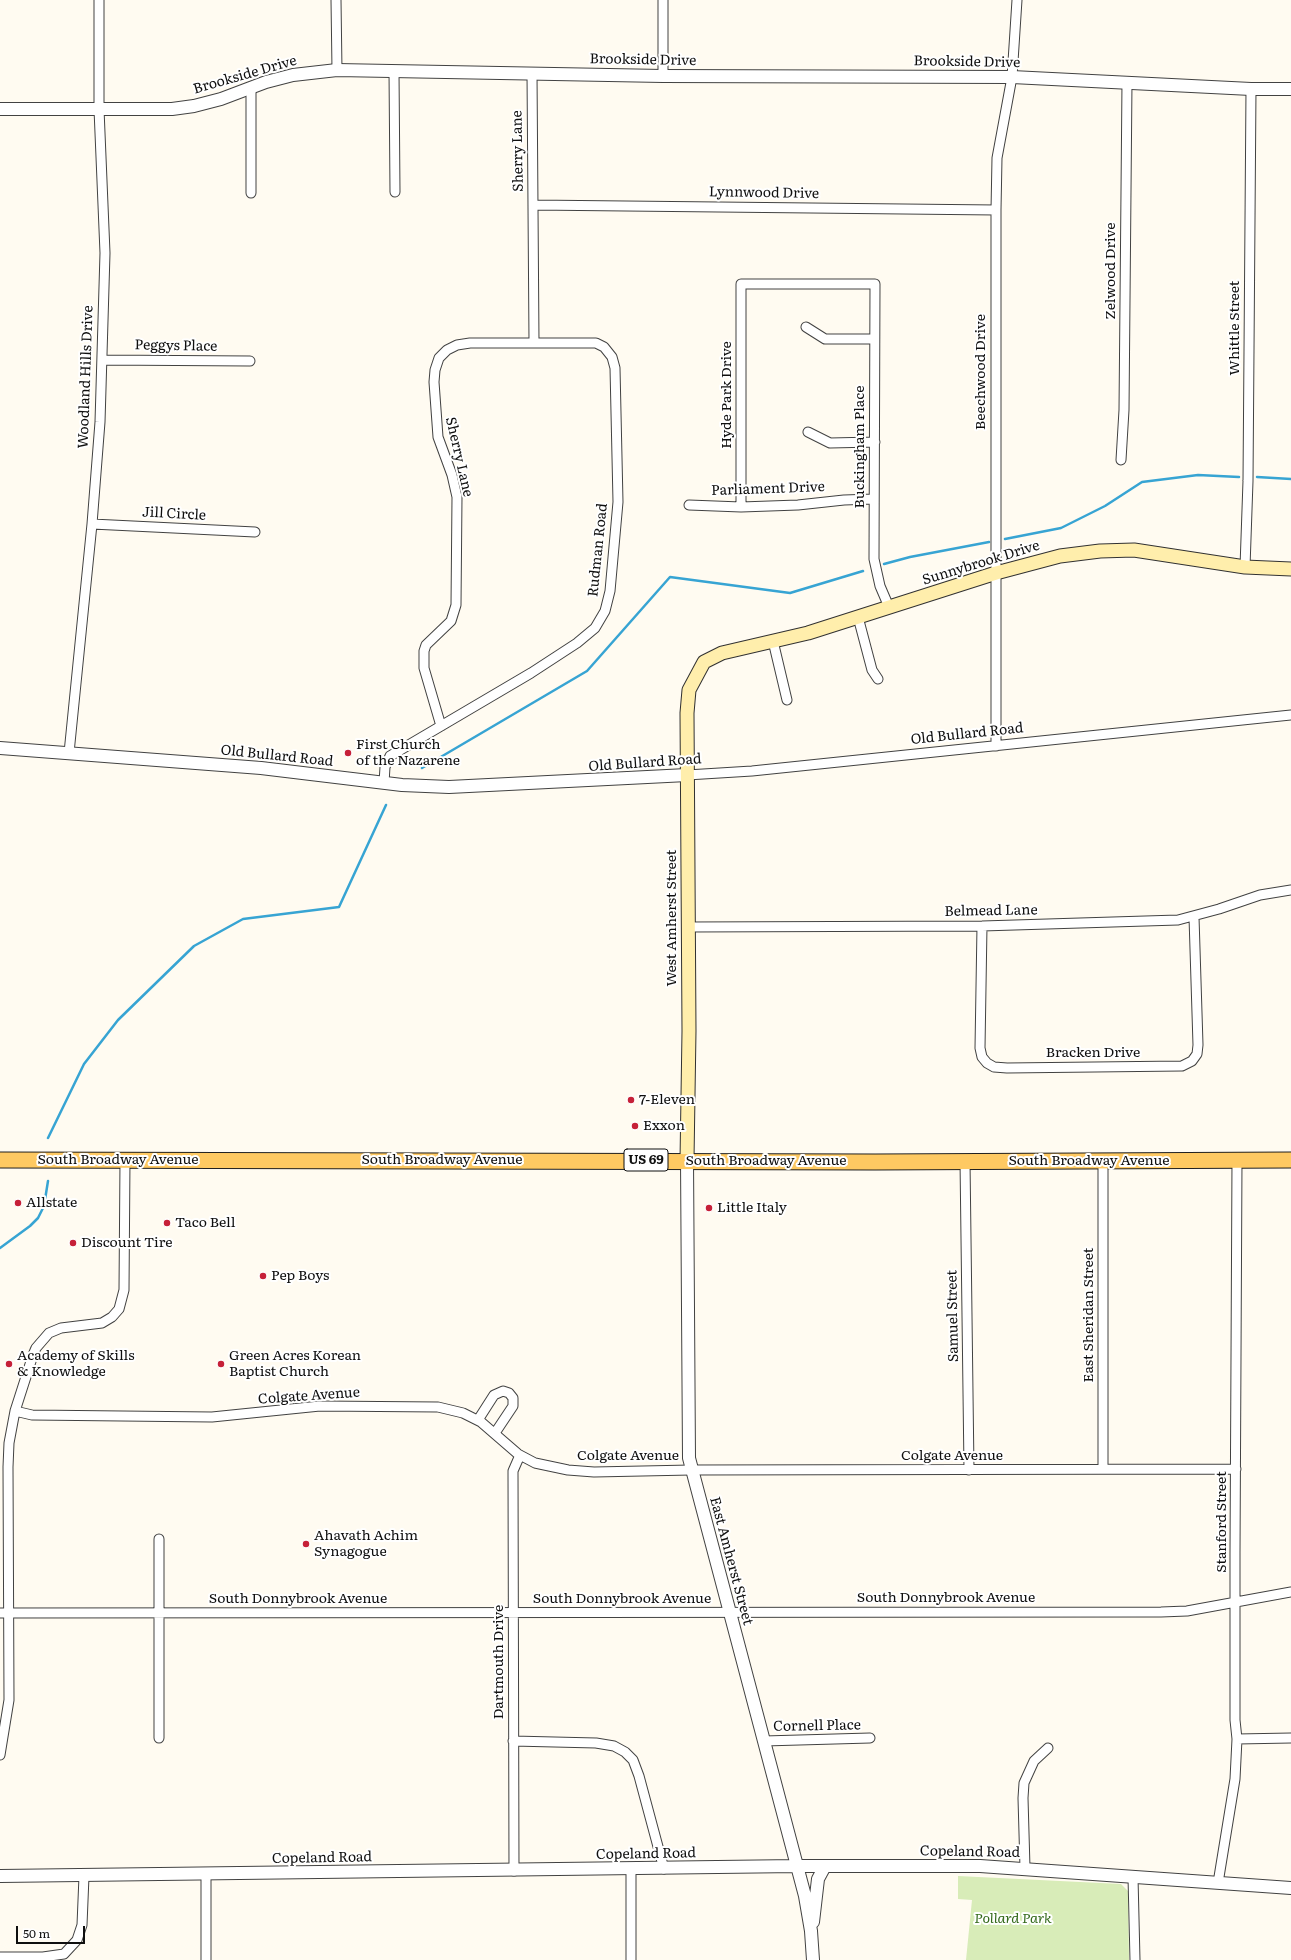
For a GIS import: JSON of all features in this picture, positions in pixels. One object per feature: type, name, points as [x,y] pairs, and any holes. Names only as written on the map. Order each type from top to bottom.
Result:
[{"type":"main road","name":"Sunnybrook Drive","points":[[695,677],[704,662],[722,653],[808,633],[996,573],[1060,556],[1134,550],[1245,567],[1291,569]]},
{"type":"main road","name":"West Amherst Street","points":[[687,1160],[688,702],[689,690],[695,677]]},
{"type":"main road","name":"South Broadway Avenue","points":[[0,1160],[1291,1160]]},
{"type":"street","name":"Woodland Hills Drive","points":[[69,753],[92,524],[100,422],[105,253],[99,109],[98,0]]},
{"type":"street","points":[[336,0],[337,70]]},
{"type":"street","points":[[663,0],[663,76]]},
{"type":"street","name":"Beechwood Drive","points":[[996,746],[997,158],[1012,77],[1017,0]]},
{"type":"street","name":"Brookside Drive","points":[[0,109],[172,108],[194,106],[293,75],[337,70],[663,76],[1012,77],[1251,89],[1291,89]]},
{"type":"street","points":[[394,71],[394,192]]},
{"type":"street","name":"Sherry Lane","points":[[441,726],[424,668],[424,651],[426,645],[451,621],[456,605],[457,498],[452,475],[438,437],[435,416],[435,370],[439,358],[447,350],[457,345],[470,343],[534,342],[532,73]]},
{"type":"street","name":"Zelwood Drive","points":[[1121,460],[1124,410],[1127,82]]},
{"type":"street","points":[[251,87],[251,192]]},
{"type":"street","name":"Whittle Street","points":[[1245,567],[1248,481],[1251,89]]},
{"type":"street","name":"Lynnwood Drive","points":[[533,205],[996,210]]},
{"type":"street","name":"Buckingham Place","points":[[742,284],[875,284],[875,442],[873,499],[874,559],[880,586],[889,607]]},
{"type":"street","name":"Hyde Park Drive","points":[[741,507],[742,284]]},
{"type":"street","points":[[806,327],[826,339],[874,339]]},
{"type":"street","name":"Rudman Road","points":[[384,783],[385,767],[390,756],[531,673],[577,643],[595,628],[606,611],[611,584],[618,502],[615,368],[612,357],[604,348],[596,343],[534,342]]},
{"type":"street","name":"Peggys Place","points":[[102,360],[250,361]]},
{"type":"street","points":[[808,432],[830,443],[875,442]]},
{"type":"street","name":"Parliament Drive","points":[[689,505],[741,507],[798,505],[844,500],[873,499]]},
{"type":"street","name":"Jill Circle","points":[[92,524],[255,532]]},
{"type":"street","points":[[858,617],[872,670],[878,679]]},
{"type":"street","points":[[773,641],[787,700]]},
{"type":"street","name":"Old Bullard Road","points":[[0,748],[261,768],[384,783],[449,788],[752,771],[1291,715]]},
{"type":"street","name":"Belmead Lane","points":[[688,927],[982,926],[1178,920],[1260,895],[1291,890]]},
{"type":"street","name":"Bracken Drive","points":[[982,926],[980,1048],[982,1057],[987,1063],[994,1067],[1007,1068],[1182,1066],[1192,1061],[1197,1054],[1198,1045],[1194,916]]},
{"type":"street","points":[[0,1755],[2,1731],[9,1700],[5,1613],[9,1444],[14,1411],[36,1348],[49,1333],[61,1328],[102,1323],[112,1317],[119,1309],[123,1300],[125,1160]]},
{"type":"street","name":"East Amherst Street","points":[[687,1160],[688,1449],[691,1470],[808,1907],[813,1960]]},
{"type":"street","name":"Stanford Street","points":[[1218,1883],[1236,1779],[1235,1553],[1238,1160]]},
{"type":"street","name":"Samuel Street","points":[[965,1161],[969,1470]]},
{"type":"street","name":"East Sheridan Street","points":[[1103,1469],[1104,1161]]},
{"type":"street","points":[[478,1420],[494,1395],[503,1391],[510,1393],[513,1398],[513,1406],[495,1433]]},
{"type":"street","name":"Colgate Avenue","points":[[14,1411],[32,1415],[212,1418],[320,1406],[424,1406],[445,1408],[478,1420],[520,1455],[535,1462],[568,1470],[607,1472],[691,1470],[1236,1469]]},
{"type":"street","name":"Dartmouth Drive","points":[[514,1871],[512,1613],[513,1470],[520,1455]]},
{"type":"street","points":[[159,1539],[157,1613],[159,1738]]},
{"type":"street","name":"South Donnybrook Avenue","points":[[5,1613],[1161,1612],[1187,1611],[1291,1592]]},
{"type":"street","name":"Cornell Place","points":[[764,1741],[870,1738]]},
{"type":"street","points":[[1237,1739],[1291,1738]]},
{"type":"street","points":[[513,1741],[596,1742],[614,1746],[625,1752],[633,1760],[639,1776],[664,1869]]},
{"type":"street","points":[[1025,1868],[1022,1798],[1024,1783],[1034,1761],[1048,1748]]},
{"type":"street","name":"Copeland Road","points":[[0,1876],[631,1870],[797,1866],[980,1866],[1291,1888]]},
{"type":"street","points":[[811,1931],[816,1906],[818,1879],[826,1866]]},
{"type":"street","points":[[631,1870],[631,1960]]},
{"type":"street","points":[[206,1875],[206,1960]]},
{"type":"street","points":[[0,1957],[43,1957],[64,1954],[78,1940],[82,1925],[84,1876]]},
{"type":"street","points":[[1133,1877],[1135,1960]]},
{"type":"green space","name":"Pollard Park","points":[[958,1876],[1121,1884],[1128,1891],[1129,1960],[966,1960],[972,1900],[958,1899]]},
{"type":"waterway","points":[[1005,539],[1061,528],[1105,506],[1142,482],[1198,475],[1239,477]]},
{"type":"waterway","points":[[1257,477],[1291,479]]},
{"type":"waterway","points":[[884,564],[910,557],[989,542]]},
{"type":"waterway","points":[[422,768],[587,671],[670,577],[790,593],[863,571]]},
{"type":"waterway","points":[[48,1138],[84,1064],[118,1020],[194,946],[243,919],[339,907],[386,805]]},
{"type":"waterway","points":[[0,1248],[30,1226],[38,1218],[44,1206],[48,1181]]},
{"type":"place","name":"First Church of the Nazarene","points":[[348,753]]},
{"type":"place","name":"7-Eleven","points":[[631,1100]]},
{"type":"place","name":"Exxon","points":[[635,1126]]},
{"type":"place","name":"Allstate","points":[[18,1203]]},
{"type":"place","name":"Little Italy","points":[[709,1208]]},
{"type":"place","name":"Taco Bell","points":[[167,1223]]},
{"type":"place","name":"Discount Tire","points":[[73,1243]]},
{"type":"place","name":"Pep Boys","points":[[263,1276]]},
{"type":"place","name":"Academy of Skills & Knowledge","points":[[9,1364]]},
{"type":"place","name":"Green Acres Korean Baptist Church","points":[[221,1364]]},
{"type":"place","name":"Ahavath Achim Synagogue","points":[[306,1544]]}]
